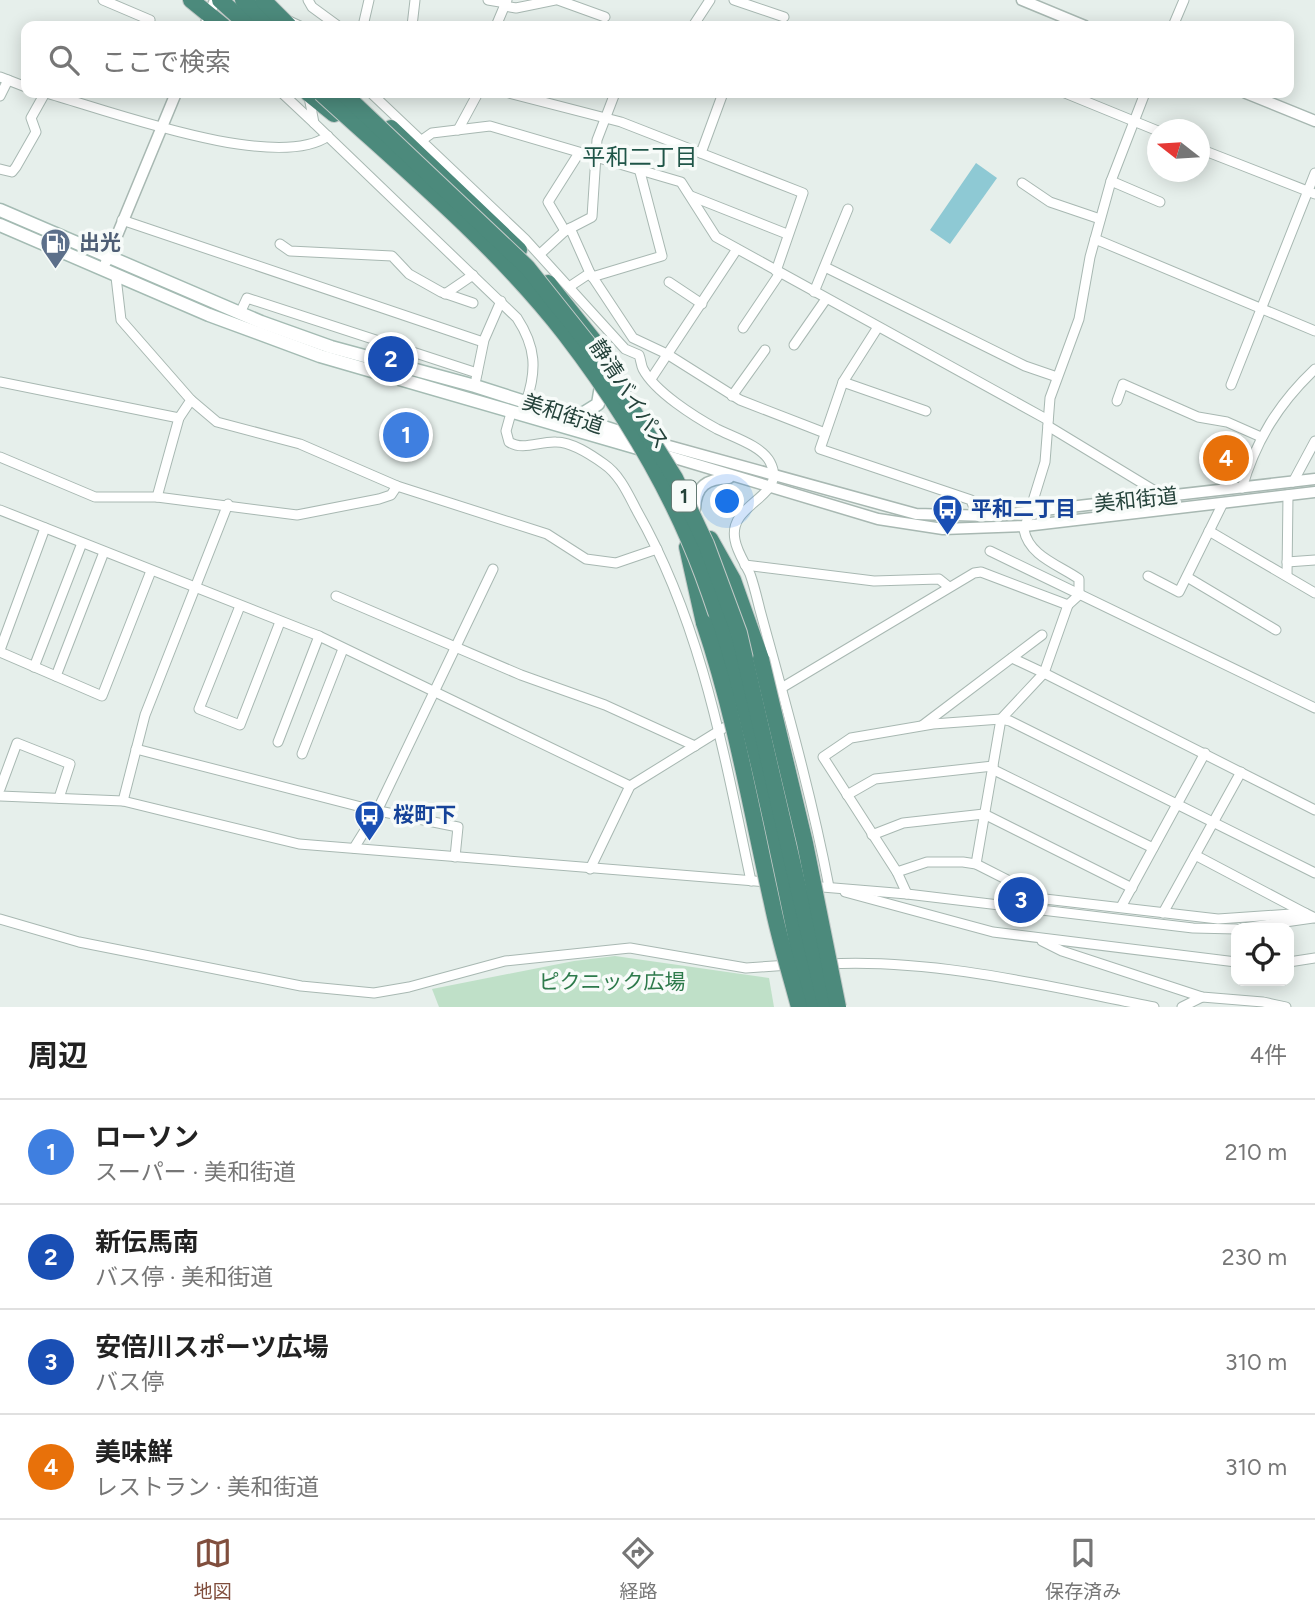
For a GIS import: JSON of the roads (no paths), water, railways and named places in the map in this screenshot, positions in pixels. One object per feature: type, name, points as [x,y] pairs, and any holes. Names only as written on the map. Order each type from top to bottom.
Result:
[{"type":"highway","points":[[191,0],[237,21]]},
{"type":"highway","points":[[243,0],[277,21]]},
{"type":"highway","points":[[263,0],[279,21]]},
{"type":"highway","points":[[318,98],[528,285],[549,308],[656,448],[683,519],[704,623],[723,679],[758,829],[772,904],[799,1007]]},
{"type":"highway","name":"静清バイパス","points":[[318,98],[492,251],[563,332],[623,418],[661,483],[702,573],[735,670],[811,1007]]},
{"type":"highway","name":"静清バイパス","points":[[348,98],[527,267],[602,361],[675,478],[706,544],[739,633],[826,1007]]},
{"type":"highway","points":[[359,98],[567,290],[656,448],[695,509],[733,580],[761,659],[805,842],[838,1007]]},
{"type":"main road","name":"美和街道","points":[[0,210],[240,313],[372,360],[476,379],[526,402],[656,448]]},
{"type":"main road","name":"美和街道","points":[[0,225],[116,277],[320,355],[511,413],[656,448]]},
{"type":"main road","points":[[574,419],[598,404],[602,378]]},
{"type":"street","points":[[103,0],[150,21]]},
{"type":"street","points":[[309,0],[312,6],[332,21]]},
{"type":"street","points":[[364,21],[369,0]]},
{"type":"street","points":[[413,21],[415,0]]},
{"type":"street","points":[[488,0],[516,8],[557,0],[605,17]]},
{"type":"street","points":[[696,21],[710,0]]},
{"type":"street","points":[[734,0],[784,17]]},
{"type":"street","points":[[1022,0],[1073,21]]},
{"type":"street","points":[[1175,21],[1184,0]]},
{"type":"street","points":[[498,21],[506,3]]},
{"type":"street","points":[[0,96],[4,79],[21,85]]},
{"type":"street","points":[[0,169],[12,172],[16,167],[36,132],[31,118],[43,98]]},
{"type":"street","points":[[64,98],[251,148],[317,144],[328,136]]},
{"type":"street","points":[[102,271],[174,98]]},
{"type":"street","points":[[287,98],[517,318],[532,345],[534,377],[526,402]]},
{"type":"street","points":[[312,98],[314,123]]},
{"type":"street","points":[[377,98],[540,254],[567,290],[625,349],[639,355],[642,367],[651,379],[699,418],[760,451],[770,460],[775,476],[771,489],[744,510],[734,529],[734,539],[746,565],[781,686],[831,887]]},
{"type":"street","points":[[458,130],[472,98]]},
{"type":"street","points":[[529,98],[606,117],[803,192],[786,234],[778,272],[743,328]]},
{"type":"street","points":[[540,254],[567,230],[592,217],[594,157],[613,98]]},
{"type":"street","points":[[701,153],[721,98]]},
{"type":"street","points":[[1077,98],[1147,127]]},
{"type":"street","points":[[976,864],[1001,719],[1044,673],[1068,605],[1079,595],[1079,579],[1035,551],[1026,540],[1027,511],[1045,462],[1048,423],[1057,377],[1079,319],[1100,219],[1111,181],[1143,98]]},
{"type":"street","points":[[1258,98],[1315,121]]},
{"type":"street","points":[[422,140],[432,133],[491,126],[681,182],[710,231],[737,249],[1048,423],[1165,497]]},
{"type":"street","points":[[579,153],[548,202],[567,230],[591,275],[633,338],[667,354],[732,396],[825,433]]},
{"type":"street","points":[[1210,153],[1311,193]]},
{"type":"street","points":[[567,290],[591,275],[662,256],[640,172]]},
{"type":"street","points":[[1231,385],[1260,309],[1311,193],[1315,173]]},
{"type":"street","points":[[1111,181],[1160,202]]},
{"type":"street","points":[[1022,183],[1050,202],[1100,219]]},
{"type":"street","points":[[691,196],[786,234]]},
{"type":"street","points":[[814,292],[848,208]]},
{"type":"street","points":[[122,220],[483,342]]},
{"type":"street","points":[[1095,239],[1315,331]]},
{"type":"street","points":[[280,244],[290,251],[392,257],[409,274],[445,294],[473,303]]},
{"type":"street","points":[[651,379],[737,249]]},
{"type":"street","points":[[825,267],[1026,366],[1057,377]]},
{"type":"street","points":[[445,294],[473,275]]},
{"type":"street","points":[[116,277],[121,320],[191,400],[216,422],[300,444],[397,486],[548,534],[586,559],[616,563],[657,550]]},
{"type":"street","points":[[669,282],[702,304]]},
{"type":"street","points":[[240,313],[247,298],[378,341],[476,379]]},
{"type":"street","points":[[794,345],[826,299]]},
{"type":"street","points":[[471,401],[483,342],[500,301]]},
{"type":"street","points":[[878,327],[844,382],[820,449],[971,500],[977,516]]},
{"type":"street","points":[[372,360],[378,341]]},
{"type":"street","points":[[732,396],[765,350]]},
{"type":"street","points":[[1242,488],[1261,437],[1281,405],[1315,369]]},
{"type":"street","points":[[0,382],[179,418]]},
{"type":"street","points":[[844,382],[926,411]]},
{"type":"street","points":[[1117,401],[1123,384],[1198,417],[1227,422],[1261,437]]},
{"type":"street","points":[[157,497],[179,418],[191,400]]},
{"type":"street","points":[[511,413],[506,437],[514,446],[546,442],[570,444],[614,471],[657,550],[694,638],[719,733],[751,881]]},
{"type":"street","points":[[1293,482],[1315,441]]},
{"type":"street","name":"美和街道","points":[[656,448],[775,476],[915,514],[977,516],[1315,480]]},
{"type":"street","name":"美和街道","points":[[656,448],[771,489],[913,526],[943,529],[1025,527],[1315,492]]},
{"type":"street","points":[[0,457],[95,497],[157,497],[228,504],[297,515],[314,514],[379,499],[391,495],[397,486]]},
{"type":"street","points":[[695,509],[698,492],[710,479],[735,477]]},
{"type":"street","points":[[1287,576],[1289,495]]},
{"type":"street","points":[[1148,576],[1179,592],[1223,503]]},
{"type":"street","points":[[123,801],[145,715],[197,589],[228,504]]},
{"type":"street","points":[[0,510],[319,636],[630,786]]},
{"type":"street","points":[[45,528],[0,651],[102,696],[151,571]]},
{"type":"street","points":[[1209,531],[1315,593]]},
{"type":"street","points":[[34,667],[82,543]]},
{"type":"street","points":[[990,551],[1315,708]]},
{"type":"street","points":[[56,676],[104,552]]},
{"type":"street","points":[[1287,562],[1315,560]]},
{"type":"street","points":[[746,565],[874,581],[939,579],[949,587]]},
{"type":"street","points":[[354,848],[377,811],[493,569]]},
{"type":"street","points":[[590,869],[630,786],[719,733],[781,686],[949,587],[981,572],[1068,605]]},
{"type":"street","points":[[1188,577],[1276,630]]},
{"type":"street","points":[[336,596],[521,675],[605,705],[695,746]]},
{"type":"street","points":[[240,606],[199,709],[240,725],[280,622]]},
{"type":"street","points":[[922,726],[1042,635]]},
{"type":"street","points":[[278,742],[319,636]]},
{"type":"street","points":[[302,754],[344,649]]},
{"type":"street","points":[[1012,658],[1315,810]]},
{"type":"street","points":[[907,894],[897,872],[822,757],[851,738],[922,726],[1001,719],[1010,720],[1315,873]]},
{"type":"street","points":[[0,789],[17,743],[70,764],[59,798]]},
{"type":"street","points":[[136,749],[377,811],[457,827],[455,857]]},
{"type":"street","points":[[1121,907],[1205,753]]},
{"type":"street","points":[[847,795],[874,779],[992,768],[1153,848]]},
{"type":"street","points":[[1163,914],[1241,772]]},
{"type":"street","points":[[0,796],[123,801],[299,844],[831,887],[1194,928],[1231,929]]},
{"type":"street","points":[[872,835],[903,823],[984,814],[1132,888]]},
{"type":"street","points":[[1195,855],[1315,918]]},
{"type":"street","points":[[897,872],[939,861],[976,864],[1045,899],[1227,920],[1305,913]]},
{"type":"street","points":[[831,887],[993,932],[1231,961]]},
{"type":"street","points":[[1279,923],[1315,918]]},
{"type":"street","points":[[0,919],[119,950],[301,986],[374,993],[409,987],[505,961],[629,948],[746,968],[863,962],[889,964],[1012,980],[1154,1007]]},
{"type":"street","points":[[1034,937],[1062,951],[1202,997],[1263,1002],[1286,1007]]},
{"type":"street","points":[[1294,961],[1315,958]]},
{"type":"street","points":[[1182,1007],[1202,997]]},
{"type":"water","points":[[976,163],[997,178],[950,244],[930,230]]},
{"type":"place","name":"出光","points":[[56,270]]},
{"type":"place","name":"新伝馬南","points":[[391,359]]},
{"type":"place","name":"ローソン","points":[[406,435]]},
{"type":"place","name":"美味鮮","points":[[1226,458]]},
{"type":"place","name":"平和二丁目","points":[[948,536]]},
{"type":"place","name":"桜町下","points":[[370,842]]},
{"type":"place","name":"安倍川スポーツ広場","points":[[1021,900]]},
{"type":"district","name":"平和二丁目","points":[[640,157]]},
{"type":"park label","name":"ピクニック広場","points":[[612,982]]}]
